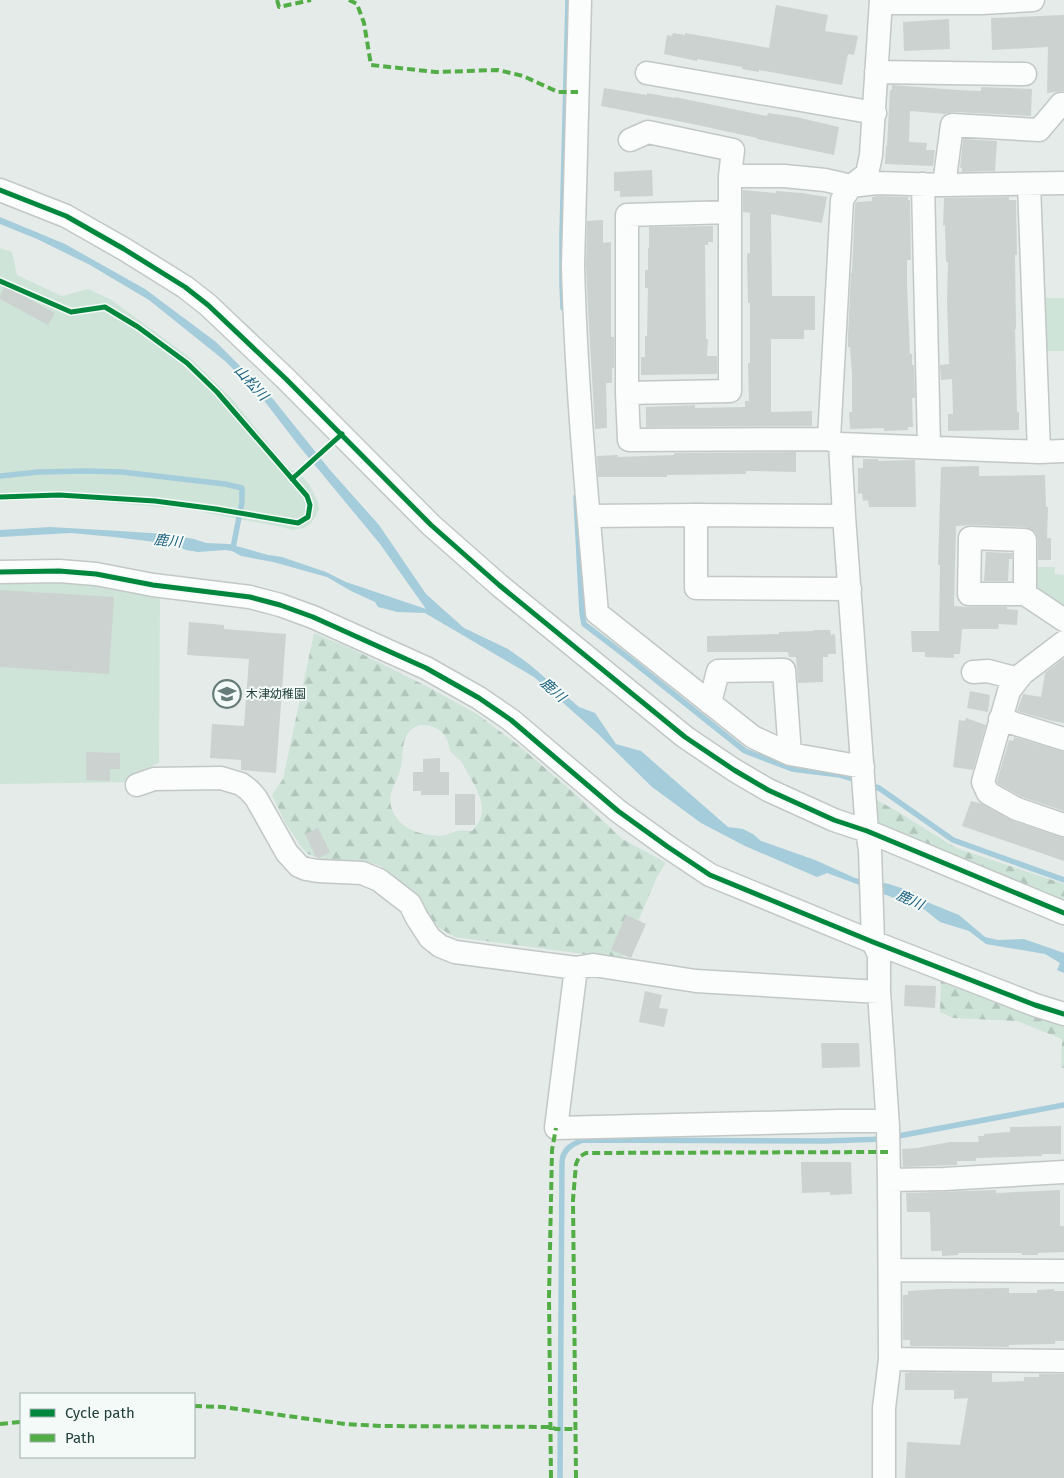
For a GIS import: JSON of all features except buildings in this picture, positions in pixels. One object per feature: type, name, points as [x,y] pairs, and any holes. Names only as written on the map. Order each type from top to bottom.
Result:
[{"type":"street","points":[[580,0],[573,266],[588,516],[597,613],[754,737],[790,754],[863,767]]},
{"type":"street","points":[[884,1478],[884,1408],[890,1359],[890,1180],[878,955],[873,934],[869,840],[850,589],[835,442],[842,200],[851,186],[867,174],[871,155],[881,1],[982,3],[1032,0]]},
{"type":"street","points":[[876,72],[1026,74]]},
{"type":"street","points":[[647,73],[875,113]]},
{"type":"street","points":[[928,447],[934,185],[952,125],[1039,130],[1061,104],[1064,104]]},
{"type":"street","points":[[627,393],[730,391],[730,176],[733,150],[648,132],[630,140]]},
{"type":"street","points":[[730,176],[784,176],[825,180],[851,186],[877,183],[934,185],[1064,183]]},
{"type":"street","points":[[1029,184],[1039,452]]},
{"type":"street","points":[[2,189],[66,216],[82,225],[185,287],[208,305],[286,379],[431,525],[506,591],[685,737],[768,790],[834,820],[869,840],[1064,914]]},
{"type":"street","points":[[730,212],[626,215],[629,440],[835,442],[1039,452],[1064,451]]},
{"type":"street","points":[[696,515],[696,588],[850,589]]},
{"type":"street","points":[[588,516],[844,516]]},
{"type":"street","points":[[0,572],[60,571],[96,574],[153,585],[250,597],[313,617],[426,668],[479,698],[511,720],[618,811],[710,875],[873,934],[1035,1005],[1064,1014]]},
{"type":"street","points":[[1025,594],[1064,620]]},
{"type":"street","points":[[1064,642],[1022,674],[1009,690],[983,782],[988,793],[1016,810],[1064,825]]},
{"type":"street","points":[[710,703],[718,670],[784,670],[790,754]]},
{"type":"street","points":[[973,672],[988,671],[1018,679]]},
{"type":"street","points":[[1000,719],[1064,739]]},
{"type":"street","points":[[137,785],[154,779],[221,778],[240,784],[256,798],[287,853],[299,866],[318,871],[362,873],[379,880],[410,904],[430,938],[440,946],[455,952],[576,968],[593,965],[696,980],[879,992]]},
{"type":"street","points":[[576,968],[556,1128],[840,1121],[888,1132]]},
{"type":"street","points":[[890,1180],[1064,1172]]},
{"type":"street","points":[[890,1270],[1064,1271]]},
{"type":"street","points":[[890,1359],[1064,1361]]},
{"type":"green space","points":[[0,248],[12,252],[17,275],[62,296],[88,289],[110,299],[188,356],[232,399],[288,468],[301,475],[309,484],[318,502],[319,509],[310,524],[304,528],[293,530],[198,510],[60,499],[0,501]]},
{"type":"green space","points":[[1042,298],[1064,298],[1064,351],[1043,351]]},
{"type":"green space","points":[[1032,567],[1055,567],[1055,574],[1064,575],[1064,607],[1040,593],[1033,585]]},
{"type":"green space","points":[[44,578],[160,591],[159,763],[139,772],[137,782],[0,784],[0,579]]},
{"type":"green space","points":[[314,633],[352,649],[477,714],[518,745],[574,793],[622,839],[665,862],[665,864],[657,877],[622,959],[455,937],[434,925],[418,895],[379,865],[366,862],[347,863],[324,860],[308,854],[285,822],[272,795],[283,779]],"holes":[[[420,725],[433,727],[443,734],[451,752],[460,760],[477,790],[482,804],[482,811],[481,818],[472,831],[457,831],[443,836],[420,833],[402,824],[392,810],[391,793],[400,770],[404,742],[409,732]]]},
{"type":"green space","points":[[873,798],[956,848],[1064,884],[1064,905],[876,823]]},
{"type":"green space","points":[[941,975],[1064,1023],[1064,1068],[1061,1068],[1062,1039],[1017,1021],[953,1018],[940,1012]]},
{"type":"water","points":[[0,217],[65,244],[145,289],[216,342],[273,399],[330,470],[379,525],[426,594],[464,628],[508,649],[529,664],[579,707],[595,713],[616,744],[641,751],[728,827],[743,829],[761,841],[815,860],[855,878],[889,884],[913,892],[927,902],[959,915],[985,937],[998,940],[1024,939],[1064,953],[1064,973],[1057,970],[1060,963],[1045,954],[986,944],[969,931],[940,922],[915,902],[905,902],[827,873],[817,877],[745,846],[701,823],[652,787],[597,733],[534,677],[425,613],[397,612],[378,607],[375,602],[327,577],[273,562],[241,556],[232,551],[198,552],[186,550],[172,544],[71,533],[0,537],[0,530],[50,527],[165,534],[206,543],[229,544],[282,557],[326,572],[346,582],[426,609],[380,544],[262,398],[225,361],[149,300],[90,265],[37,239],[0,224]]},
{"type":"waterway","points":[[563,308],[562,234],[568,0]]},
{"type":"waterway","points":[[0,476],[39,472],[122,472],[225,484],[242,488],[242,502],[233,548]]},
{"type":"waterway","points":[[576,497],[584,624],[745,751],[792,769],[840,775],[857,780]]},
{"type":"waterway","points":[[872,786],[879,788],[953,840],[1064,880]]},
{"type":"waterway","points":[[893,1137],[1064,1105]]},
{"type":"waterway","points":[[560,1478],[562,1162],[564,1154],[569,1148],[583,1140],[825,1141],[884,1139]]},
{"type":"marked path","points":[[277,0],[279,7],[311,0]]},
{"type":"marked path","points":[[349,0],[357,4],[364,23],[371,65],[436,72],[498,70],[523,76],[558,92],[578,92]]},
{"type":"marked path","points":[[551,1478],[549,1297],[552,1150],[556,1128]]},
{"type":"marked path","points":[[576,1478],[573,1200],[576,1164],[579,1157],[586,1153],[888,1152]]},
{"type":"marked path","points":[[195,1406],[223,1407],[345,1424],[576,1429]]},
{"type":"marked path","points":[[0,1424],[20,1422]]},
{"type":"cycle path","points":[[0,190],[66,216],[185,287],[208,305],[286,379],[431,525],[499,585],[685,737],[768,790],[834,820],[867,831],[1064,913]]},
{"type":"cycle path","points":[[0,281],[71,312],[105,307],[138,327],[187,363],[217,392],[307,496],[310,505],[308,517],[298,523],[155,501],[59,495],[0,497]]},
{"type":"cycle path","points":[[292,479],[342,434]]},
{"type":"cycle path","points":[[0,572],[59,571],[96,574],[153,585],[250,597],[313,617],[426,668],[479,698],[511,720],[618,811],[710,875],[873,942],[1035,1005],[1064,1014]]},
{"type":"place","name":"木津幼稚園","points":[[227,694]]},
{"type":"water label","name":"山松川","points":[[251,383]]},
{"type":"water label","name":"鹿川","points":[[168,541]]},
{"type":"water label","name":"鹿川","points":[[553,690]]},
{"type":"water label","name":"鹿川","points":[[910,900]]}]
